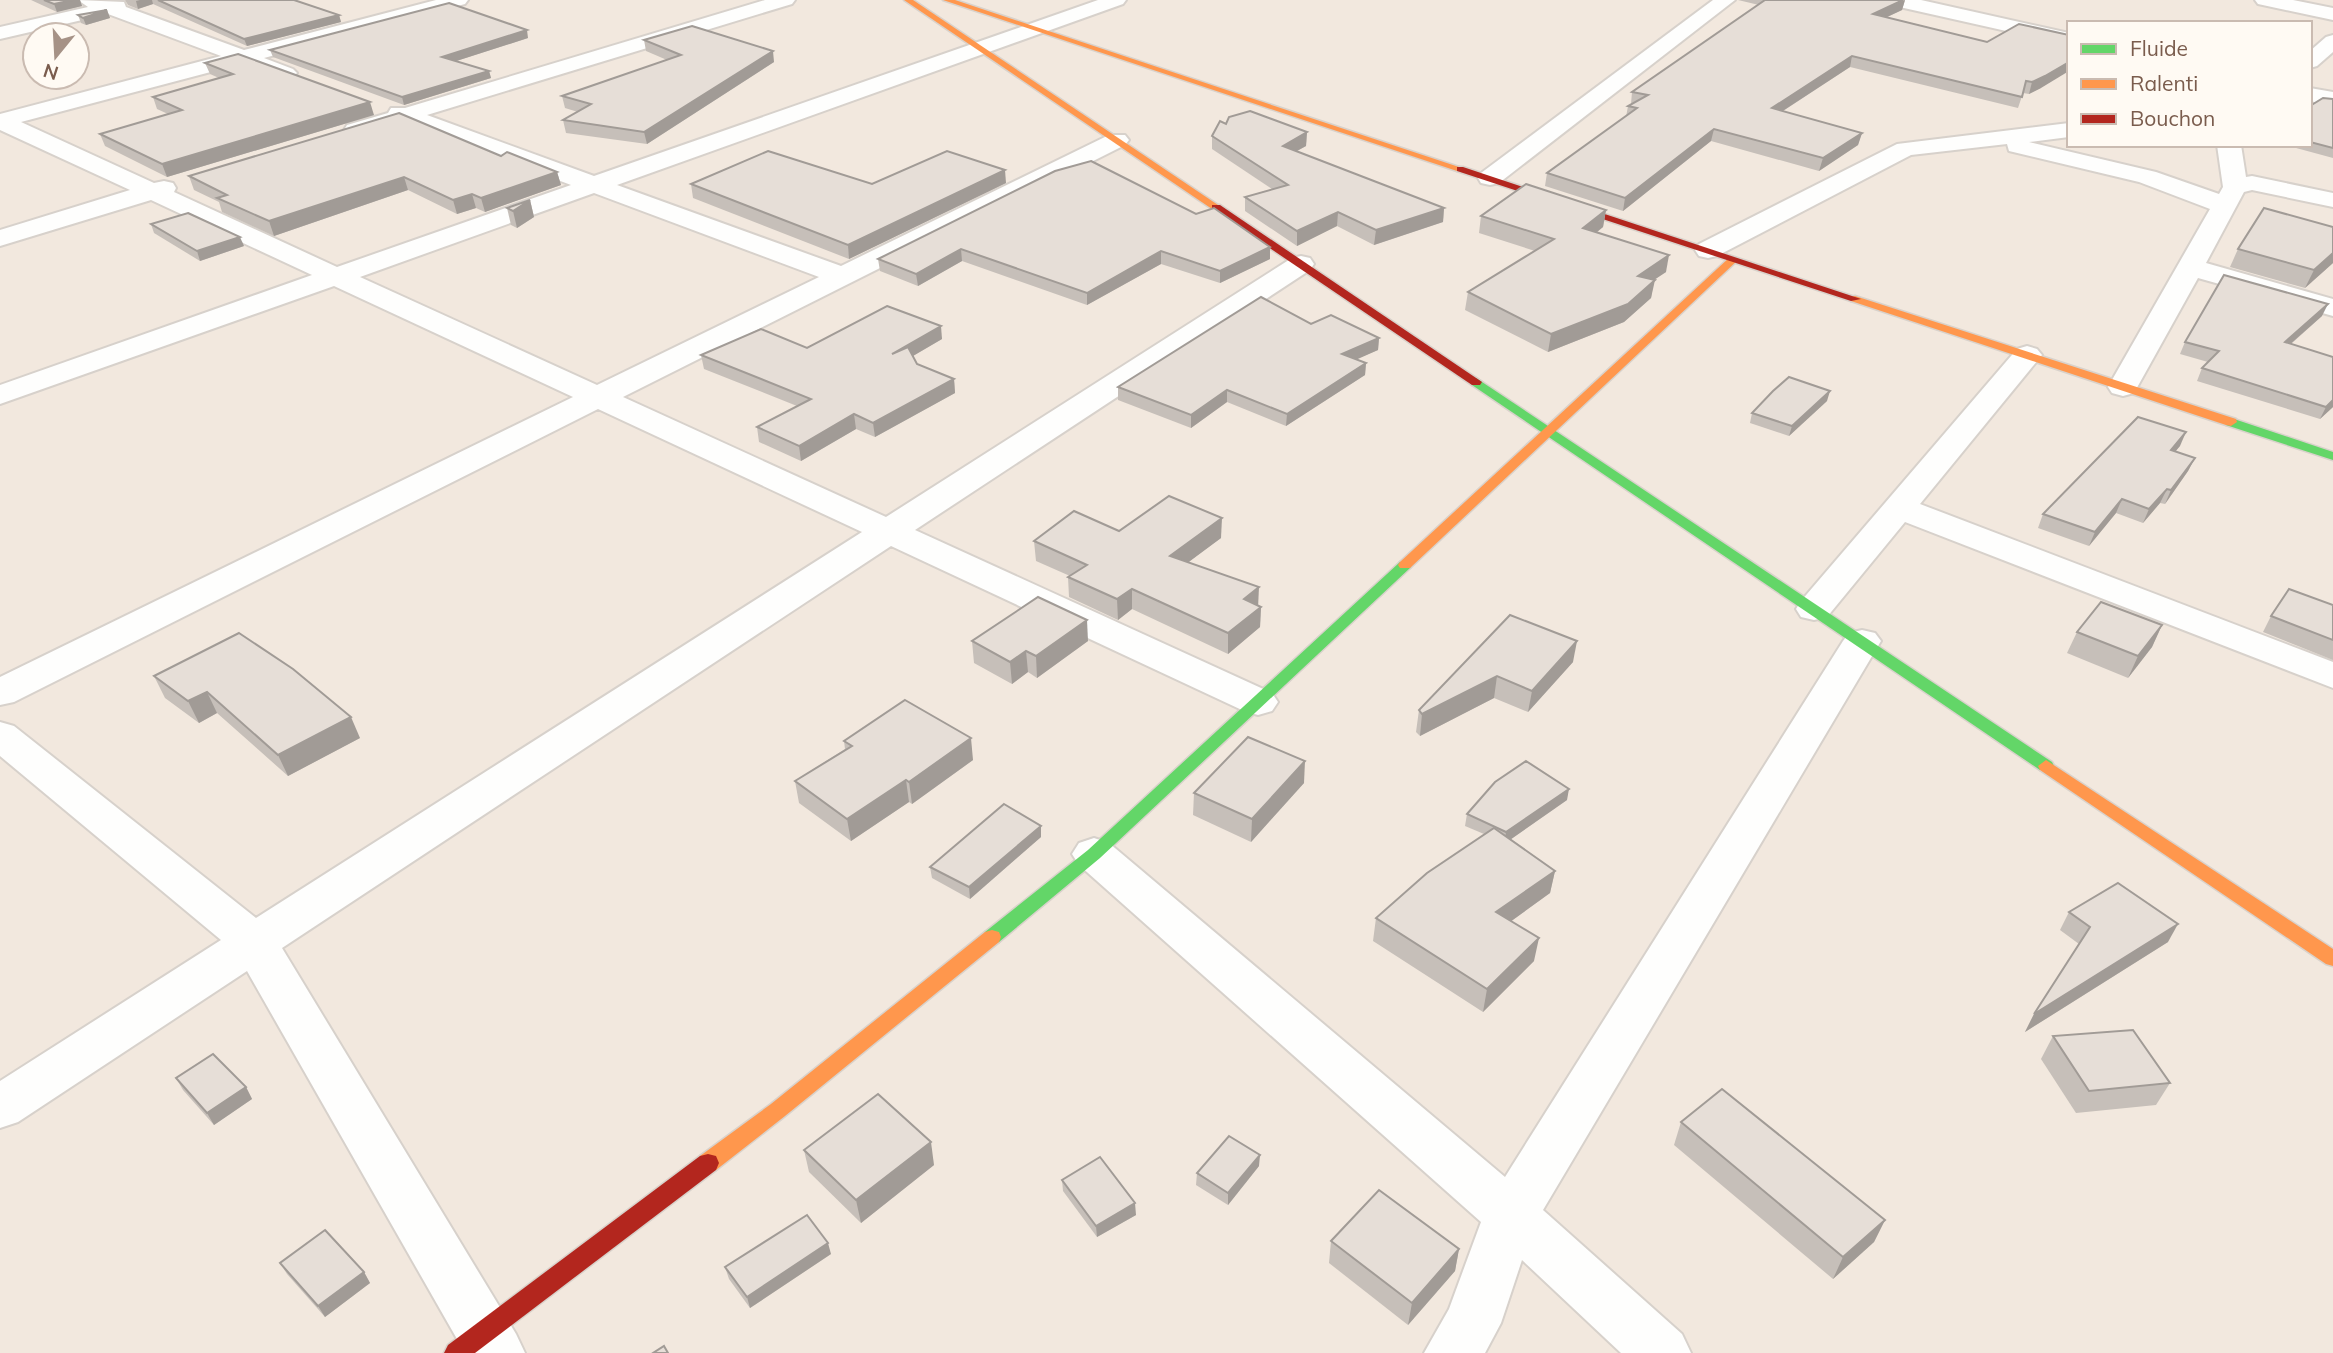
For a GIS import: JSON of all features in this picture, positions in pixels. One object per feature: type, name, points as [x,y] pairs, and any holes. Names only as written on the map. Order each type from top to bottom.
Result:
[{"type":"street","points":[[0,33],[99,4],[142,0]]},
{"type":"street","points":[[0,121],[458,0]]},
{"type":"street","points":[[338,135],[785,0]]},
{"type":"street","points":[[908,0],[2333,958]]},
{"type":"street","points":[[947,0],[2333,456]]},
{"type":"street","points":[[0,395],[1116,0]]},
{"type":"street","points":[[1490,178],[1725,0]]},
{"type":"street","points":[[1895,0],[2067,39]]},
{"type":"street","points":[[2265,0],[2333,14]]},
{"type":"street","points":[[99,4],[305,79]]},
{"type":"street","points":[[2312,60],[2333,41]]},
{"type":"street","points":[[2312,94],[2333,99]]},
{"type":"street","points":[[367,102],[842,276]]},
{"type":"street","points":[[0,121],[167,187],[336,276],[1258,702]]},
{"type":"street","points":[[1708,250],[1905,149],[2067,130]]},
{"type":"street","points":[[0,693],[1117,140]]},
{"type":"street","points":[[1991,140],[2229,196],[2252,183],[2333,200]]},
{"type":"street","points":[[2123,387],[2229,196],[2229,147]]},
{"type":"street","points":[[0,238],[167,187]]},
{"type":"street","points":[[0,735],[254,942],[478,1346],[778,1110],[1094,854],[1734,259]]},
{"type":"street","points":[[0,1107],[1301,264]]},
{"type":"street","points":[[2189,267],[2333,308]]},
{"type":"street","points":[[1814,609],[2027,355]]},
{"type":"street","points":[[1899,508],[2333,676]]},
{"type":"street","points":[[1453,1353],[1472,1323],[1511,1215],[1862,641]]},
{"type":"street","points":[[1094,854],[1511,1215],[1662,1353]]},
{"type":"shaded area","points":[[0,0],[2333,0],[2333,1353],[0,1353]]},
{"type":"building","points":[[44,0],[73,0],[54,4]]},
{"type":"building","points":[[158,0],[294,0],[339,15],[244,39]]},
{"type":"building","points":[[1765,0],[1903,0],[1873,14],[1987,42],[2019,24],[2067,35],[2067,63],[2032,82],[2026,81],[2022,97],[1852,56],[1772,108],[1862,133],[1823,158],[1714,129],[1625,198],[1547,173],[1637,108],[1628,106],[1648,95],[1632,92]]},
{"type":"building","points":[[449,3],[527,30],[442,57],[489,71],[402,97],[270,50]]},
{"type":"building","points":[[107,10],[83,18],[78,15]]},
{"type":"building","points":[[692,26],[773,51],[644,132],[563,120],[591,104],[562,96],[681,55],[644,40]]},
{"type":"building","points":[[238,54],[370,102],[162,164],[100,134],[182,110],[153,97],[233,74],[205,63]]},
{"type":"building","points":[[2323,98],[2333,99],[2333,148],[2312,143],[2312,105]]},
{"type":"building","points":[[1250,111],[1307,132],[1283,146],[1444,208],[1376,230],[1338,212],[1297,231],[1245,197],[1288,185],[1212,136],[1220,121],[1226,124],[1229,117]]},
{"type":"building","points":[[399,113],[501,156],[507,152],[557,172],[481,198],[472,194],[453,200],[404,177],[269,221],[217,198],[227,195],[189,176]]},
{"type":"building","points":[[768,151],[872,184],[947,151],[1005,170],[848,245],[691,184]]},
{"type":"building","points":[[1091,161],[1196,214],[1214,208],[1270,247],[1220,271],[1161,251],[1087,293],[961,249],[916,274],[878,259],[1055,171]]},
{"type":"building","points":[[1526,184],[1606,210],[1583,228],[1669,255],[1638,276],[1655,280],[1628,304],[1551,334],[1468,292],[1554,239],[1481,216]]},
{"type":"building","points":[[530,200],[513,211],[507,208]]},
{"type":"building","points":[[2264,208],[2333,227],[2333,253],[2314,270],[2238,249]]},
{"type":"building","points":[[188,213],[240,237],[197,251],[151,224]]},
{"type":"building","points":[[2224,275],[2328,304],[2285,342],[2333,357],[2333,400],[2326,407],[2202,368],[2219,351],[2185,342]]},
{"type":"building","points":[[1261,297],[1311,324],[1331,315],[1379,338],[1342,354],[1366,363],[1287,414],[1227,390],[1191,415],[1118,387]]},
{"type":"building","points":[[887,306],[941,326],[892,354],[908,347],[917,364],[954,379],[873,423],[854,414],[799,446],[757,427],[811,399],[701,355],[761,329],[807,348]]},
{"type":"building","points":[[1789,377],[1830,391],[1792,426],[1752,413],[1773,391]]},
{"type":"building","points":[[2138,417],[2186,432],[2171,450],[2195,458],[2171,490],[2167,489],[2149,509],[2122,499],[2095,532],[2043,514]]},
{"type":"building","points":[[1169,496],[1222,518],[1170,556],[1259,587],[1244,599],[1261,607],[1228,633],[1132,589],[1117,599],[1068,577],[1087,565],[1034,541],[1074,511],[1119,531]]},
{"type":"building","points":[[2289,589],[2333,605],[2333,640],[2271,616]]},
{"type":"building","points":[[1038,597],[1087,620],[1036,656],[1026,651],[1010,662],[972,641]]},
{"type":"building","points":[[2101,602],[2162,625],[2138,656],[2077,632]]},
{"type":"building","points":[[1510,615],[1577,641],[1532,691],[1497,676],[1422,714],[1419,710]]},
{"type":"building","points":[[239,633],[293,669],[351,717],[278,755],[207,692],[188,701],[154,676]]},
{"type":"building","points":[[905,700],[971,738],[909,782],[906,780],[847,819],[795,781],[852,746],[844,741]]},
{"type":"building","points":[[1248,737],[1305,761],[1252,819],[1194,793]]},
{"type":"building","points":[[1526,761],[1569,789],[1506,832],[1467,814],[1495,782]]},
{"type":"building","points":[[1004,804],[1041,826],[969,887],[930,867]]},
{"type":"building","points":[[1494,828],[1555,871],[1496,912],[1539,938],[1487,989],[1376,918],[1427,873]]},
{"type":"building","points":[[2118,883],[2178,924],[2034,1014],[2090,927],[2069,912]]},
{"type":"building","points":[[2133,1030],[2170,1083],[2089,1091],[2053,1036]]},
{"type":"building","points":[[213,1054],[246,1087],[207,1113],[176,1078]]},
{"type":"building","points":[[1722,1089],[1885,1220],[1843,1257],[1681,1122]]},
{"type":"building","points":[[878,1094],[931,1142],[856,1200],[804,1150]]},
{"type":"building","points":[[1229,1136],[1260,1155],[1228,1193],[1197,1173]]},
{"type":"building","points":[[1100,1157],[1135,1203],[1096,1226],[1062,1180]]},
{"type":"building","points":[[1379,1190],[1459,1249],[1412,1303],[1331,1241]]},
{"type":"building","points":[[807,1215],[828,1243],[747,1297],[725,1267]]},
{"type":"building","points":[[325,1230],[364,1272],[318,1306],[280,1263]]},
{"type":"building","points":[[664,1346],[668,1353],[653,1353]]},
{"type":"traffic: fast","points":[[1476,382],[2046,766]]},
{"type":"traffic: fast","points":[[2231,422],[2333,456]]},
{"type":"traffic: fast","points":[[992,937],[1094,854],[1405,565]]},
{"type":"traffic: slow","points":[[908,0],[1216,207]]},
{"type":"traffic: slow","points":[[947,0],[1460,169]]},
{"type":"traffic: slow","points":[[1405,565],[1734,259]]},
{"type":"traffic: slow","points":[[1855,299],[2231,422]]},
{"type":"traffic: slow","points":[[2046,766],[2333,959]]},
{"type":"traffic: slow","points":[[708,1163],[778,1110],[992,937]]},
{"type":"traffic: jam","points":[[1460,169],[1855,299]]},
{"type":"traffic: jam","points":[[1216,207],[1476,382]]},
{"type":"traffic: jam","points":[[456,1353],[708,1163]]}]
